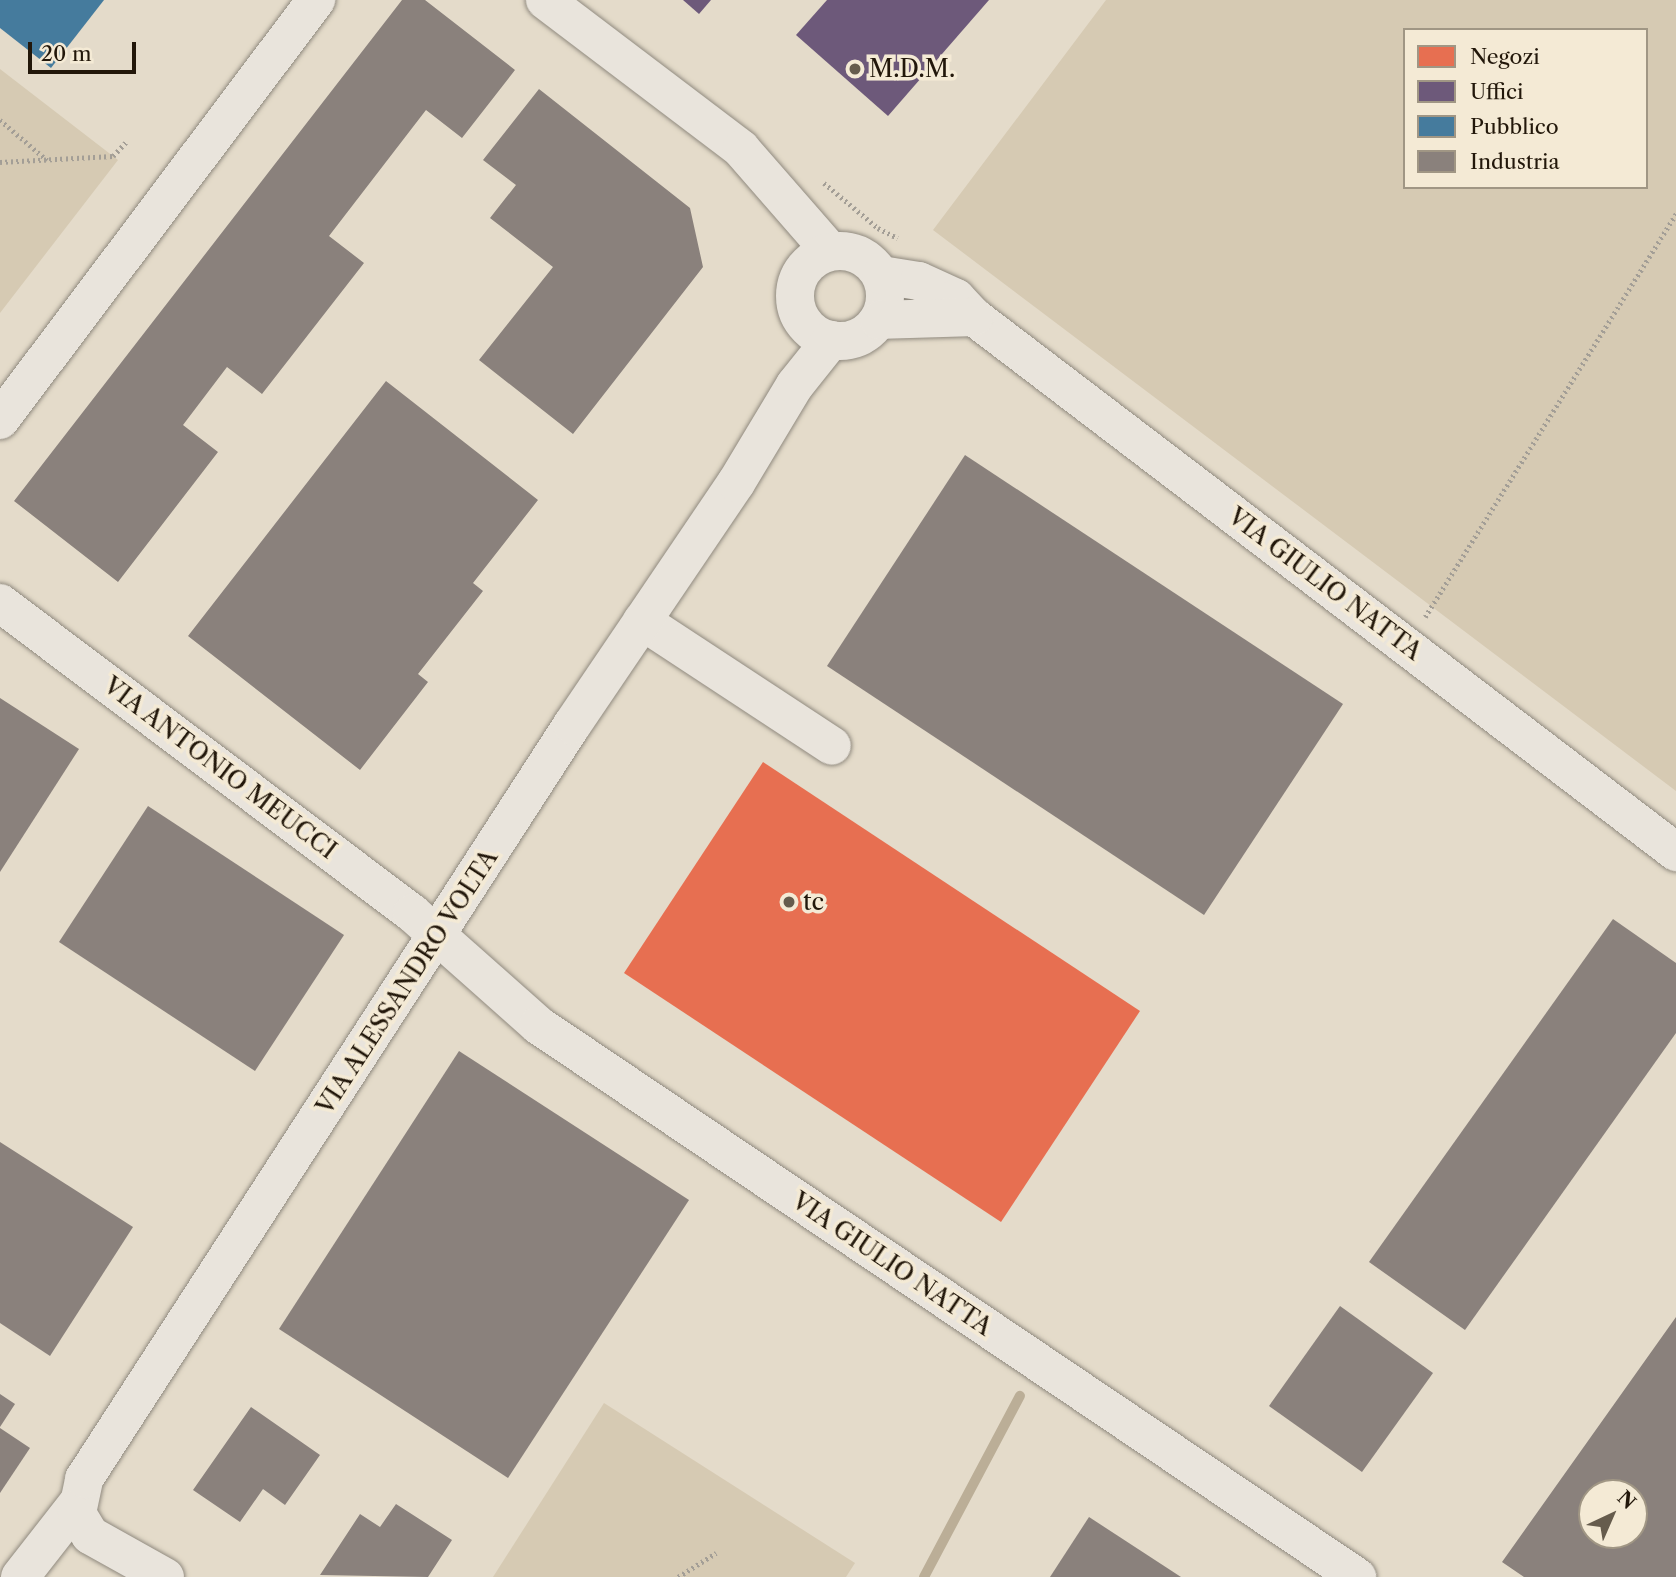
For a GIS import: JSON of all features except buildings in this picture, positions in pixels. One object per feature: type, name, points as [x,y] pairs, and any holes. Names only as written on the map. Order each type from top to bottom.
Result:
[{"type":"street","points":[[0,420],[316,0]]},
{"type":"street","points":[[545,0],[741,149],[774,183],[820,257]]},
{"type":"street","points":[[820,257],[862,256],[881,275],[886,289],[879,320]]},
{"type":"street","points":[[795,386],[800,316],[795,292],[820,257]]},
{"type":"street","name":"VIA GIULIO NATTA","points":[[881,275],[943,290],[974,317],[1676,852]]},
{"type":"street","points":[[800,316],[812,331],[831,340],[851,340],[879,320],[974,317]]},
{"type":"street","name":"VIA ALESSANDRO VOLTA","points":[[20,1577],[77,1504],[81,1486],[96,1461],[642,621],[736,483],[795,386],[831,340]]},
{"type":"street","name":"VIA ANTONIO MEUCCI","points":[[0,603],[438,935]]},
{"type":"street","points":[[642,621],[832,746]]},
{"type":"street","name":"VIA GIULIO NATTA","points":[[438,935],[538,1025],[1357,1577]]},
{"type":"street","points":[[77,1504],[90,1535],[166,1577]]},
{"type":"path","points":[[0,120],[47,160]]},
{"type":"path","points":[[0,162],[113,156],[126,142]]},
{"type":"path","points":[[1421,623],[1676,214]]},
{"type":"path","points":[[678,1577],[716,1553]]},
{"type":"shaded area","points":[[1106,0],[1676,0],[1676,791],[933,230]]},
{"type":"shaded area","points":[[0,69],[118,160],[0,313]]},
{"type":"shaded area","points":[[604,1403],[855,1563],[846,1577],[493,1577]]},
{"type":"waterway","points":[[924,1577],[1020,1396]]},
{"type":"place","name":"M.D.M.","points":[[855,69]]},
{"type":"place","name":"tc","points":[[789,902]]}]
